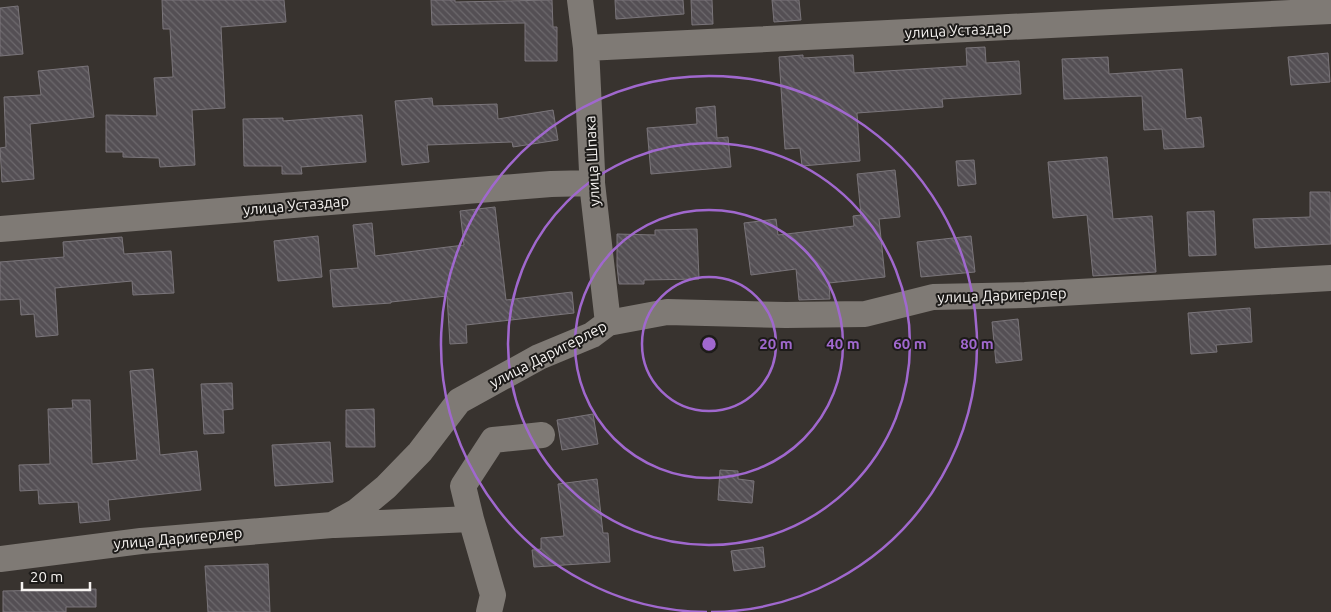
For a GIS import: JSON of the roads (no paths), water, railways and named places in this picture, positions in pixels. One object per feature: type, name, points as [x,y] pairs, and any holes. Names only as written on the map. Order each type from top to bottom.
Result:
[{"type":"street","name":"улица Шпака","points":[[580,0],[586,48],[592,183],[608,323]]},
{"type":"street","name":"улица Устаздар","points":[[586,48],[1331,11]]},
{"type":"street","name":"улица Устаздар","points":[[0,229],[551,184],[592,183]]},
{"type":"street","name":"улица Даригерлер","points":[[0,559],[141,541],[332,525],[357,511],[386,487],[420,452],[458,401],[539,357],[592,335],[608,323],[667,312],[786,315],[865,314],[933,297],[1025,295],[1331,278]]},
{"type":"street","points":[[489,612],[493,595],[463,486],[493,440],[542,435]]},
{"type":"street","points":[[332,525],[471,519]]}]
